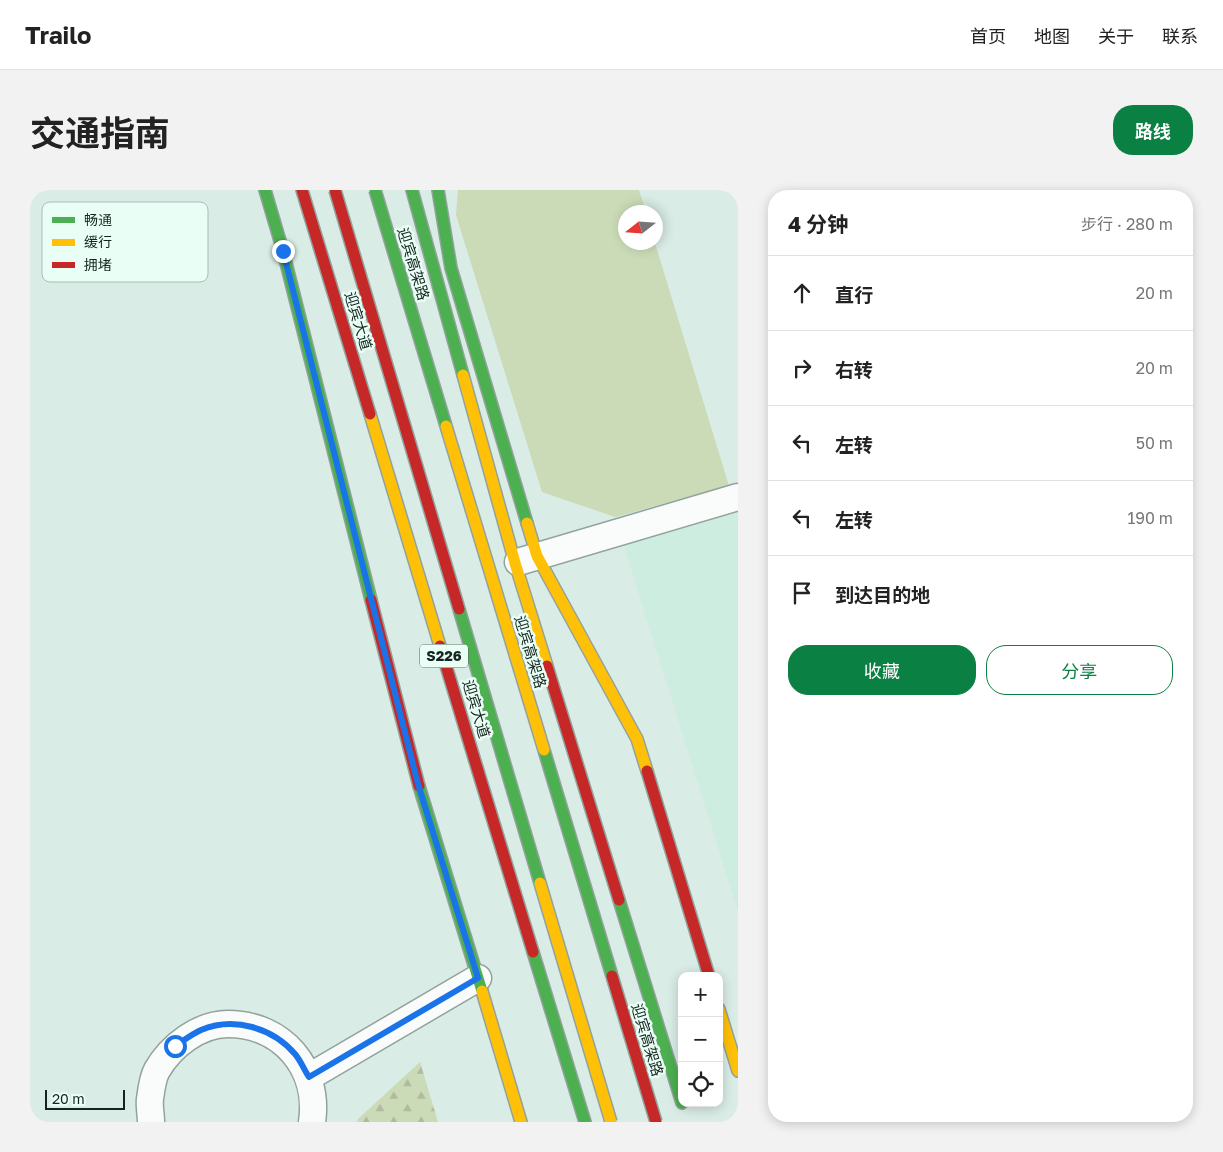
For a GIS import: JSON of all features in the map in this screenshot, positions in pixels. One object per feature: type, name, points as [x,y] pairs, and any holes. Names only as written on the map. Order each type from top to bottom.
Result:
[{"type":"main road","points":[[264,190],[283,251],[418,784],[521,1122]]},
{"type":"main road","name":"迎宾大道","points":[[302,190],[585,1122]]},
{"type":"main road","points":[[335,190],[611,1122]]},
{"type":"main road","name":"迎宾高架路","points":[[375,190],[656,1122]]},
{"type":"main road","points":[[412,190],[526,559],[678,1089]]},
{"type":"main road","points":[[438,190],[451,268],[526,559],[637,739],[708,972]]},
{"type":"main road","points":[[721,1017],[738,1071]]},
{"type":"street","points":[[526,559],[738,497]]},
{"type":"street","points":[[309,1077],[478,978]]},
{"type":"street","points":[[152,1122],[149,1101],[157,1071],[175,1046],[201,1030],[226,1024],[252,1027],[276,1037],[296,1055],[309,1077],[314,1105],[312,1122]]},
{"type":"shaded area","points":[[738,484],[738,911],[615,517]]},
{"type":"green space","points":[[458,190],[639,190],[644,205],[618,205],[618,250],[657,250],[729,486],[615,517],[542,492],[456,215]]},
{"type":"green space","points":[[420,1062],[438,1122],[357,1122],[358,1119]]},
{"type":"traffic: fast","points":[[265,190],[283,251],[371,600]]},
{"type":"traffic: fast","points":[[375,190],[446,426]]},
{"type":"traffic: fast","points":[[412,190],[463,375]]},
{"type":"traffic: fast","points":[[438,190],[451,268],[527,523]]},
{"type":"traffic: fast","points":[[459,609],[540,883]]},
{"type":"traffic: fast","points":[[544,750],[612,976]]},
{"type":"traffic: fast","points":[[419,786],[482,991]]},
{"type":"traffic: fast","points":[[619,900],[678,1090]]},
{"type":"traffic: fast","points":[[533,952],[585,1122]]},
{"type":"traffic: slow","points":[[463,375],[515,563],[547,666]]},
{"type":"traffic: slow","points":[[370,414],[440,646]]},
{"type":"traffic: slow","points":[[446,426],[544,750]]},
{"type":"traffic: slow","points":[[527,523],[537,556],[637,739],[647,771]]},
{"type":"traffic: slow","points":[[540,883],[611,1122]]},
{"type":"traffic: slow","points":[[482,991],[521,1122]]},
{"type":"traffic: slow","points":[[721,1017],[738,1071]]},
{"type":"traffic: jam","points":[[302,190],[370,414]]},
{"type":"traffic: jam","points":[[335,190],[459,609]]},
{"type":"traffic: jam","points":[[371,600],[419,786]]},
{"type":"traffic: jam","points":[[440,646],[533,952]]},
{"type":"traffic: jam","points":[[547,666],[619,900]]},
{"type":"traffic: jam","points":[[647,771],[708,972]]},
{"type":"traffic: jam","points":[[612,976],[656,1122]]},
{"type":"route","points":[[175,1046],[201,1030],[226,1024],[252,1027],[276,1037],[296,1055],[309,1077],[478,978],[418,784],[283,251]]}]
